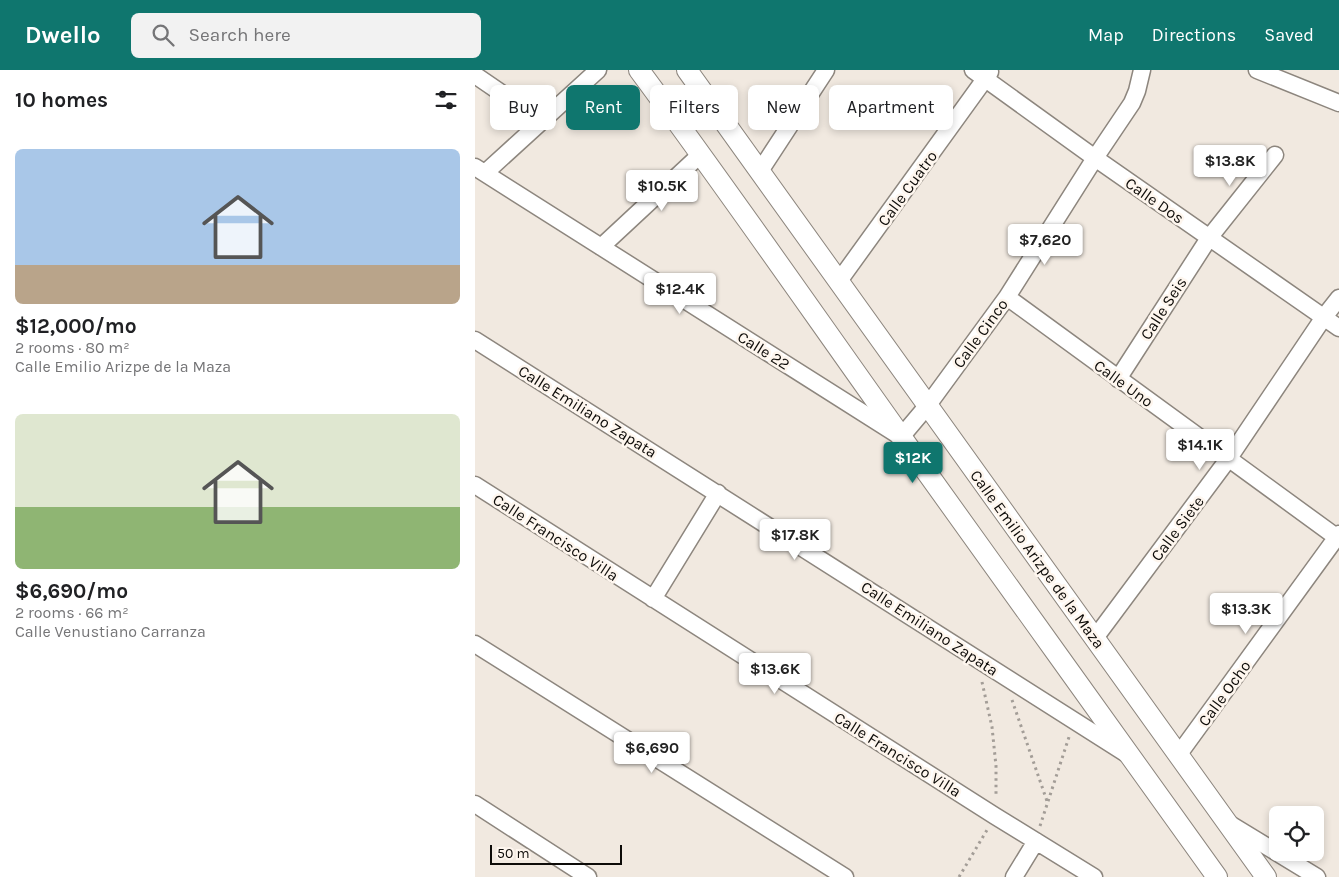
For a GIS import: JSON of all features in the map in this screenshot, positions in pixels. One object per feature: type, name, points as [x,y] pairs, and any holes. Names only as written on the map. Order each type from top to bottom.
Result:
[{"type":"street","points":[[556,108],[598,70]]},
{"type":"street","points":[[639,70],[1217,877]]},
{"type":"street","name":"Calle Emilio Arizpe de la Maza","points":[[687,70],[1266,877]]},
{"type":"street","points":[[760,171],[825,70]]},
{"type":"street","name":"Calle Cinco","points":[[901,437],[928,405],[1007,297],[1132,103],[1142,70]]},
{"type":"street","points":[[1257,70],[1339,103]]},
{"type":"street","name":"Calle Dos","points":[[983,73],[1095,158],[1339,328]]},
{"type":"street","name":"Calle Cuatro","points":[[839,281],[983,73]]},
{"type":"street","points":[[475,75],[490,85]]},
{"type":"street","points":[[480,170],[531,130]]},
{"type":"street","points":[[601,247],[701,154]]},
{"type":"street","name":"Calle Seis","points":[[1118,379],[1209,238],[1275,156]]},
{"type":"street","name":"Calle 22","points":[[480,170],[901,437]]},
{"type":"street","name":"Calle Uno","points":[[1007,297],[1338,537]]},
{"type":"street","name":"Calle Siete","points":[[1095,638],[1229,458],[1323,317],[1339,298]]},
{"type":"street","name":"Calle Emiliano Zapata","points":[[475,340],[1131,756]]},
{"type":"street","name":"Calle Francisco Villa","points":[[475,485],[1094,877]]},
{"type":"street","points":[[653,599],[718,493]]},
{"type":"street","name":"Calle Ocho","points":[[1179,754],[1338,537]]},
{"type":"street","points":[[475,644],[845,877]]},
{"type":"street","points":[[475,804],[588,877]]},
{"type":"street","points":[[1226,821],[1317,877]]},
{"type":"street","points":[[1013,877],[1036,841]]},
{"type":"path","points":[[959,877],[995,816],[996,766],[992,727],[976,658]]},
{"type":"path","points":[[1002,675],[1048,804]]},
{"type":"path","points":[[1036,841],[1074,720]]}]
